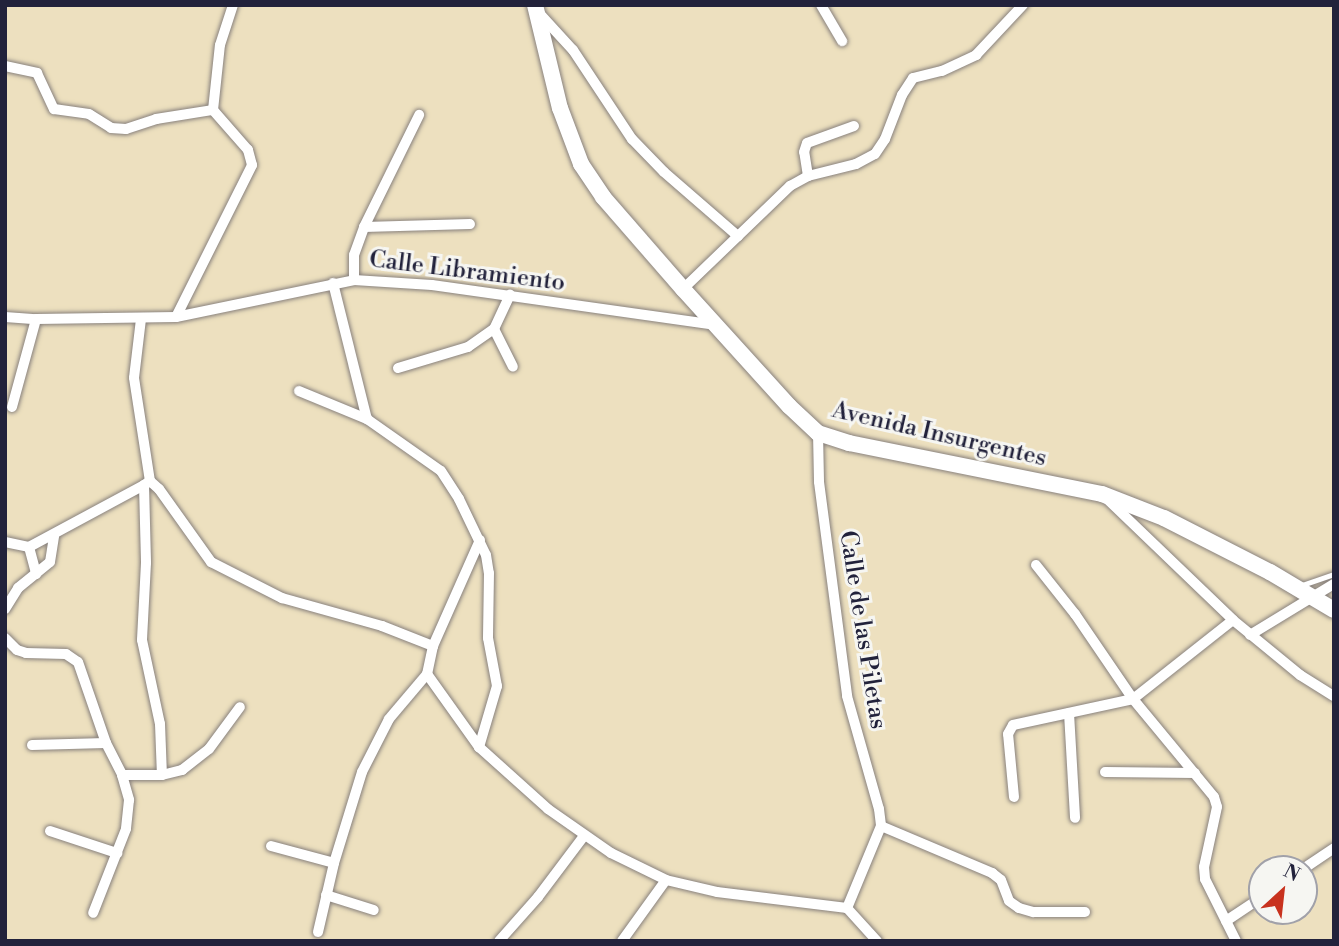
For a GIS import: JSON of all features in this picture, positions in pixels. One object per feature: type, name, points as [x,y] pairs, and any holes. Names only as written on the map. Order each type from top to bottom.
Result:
[{"type":"main road","name":"Avenida Insurgentes","points":[[536,8],[560,108],[581,164],[603,197],[683,289],[789,406],[818,433],[849,443],[1102,494],[1164,519],[1296,586],[1334,610]]},
{"type":"street","points":[[176,317],[251,165],[248,150],[213,110],[220,45],[233,5]]},
{"type":"street","points":[[821,5],[842,41]]},
{"type":"street","points":[[683,289],[782,193],[808,176],[856,164],[875,154],[885,138],[902,94],[913,78],[942,71],[976,55],[1023,5]]},
{"type":"street","points":[[536,8],[573,50],[632,139],[664,172],[738,236]]},
{"type":"street","points":[[5,66],[37,74],[54,109],[89,114],[117,130],[156,119],[213,110]]},
{"type":"street","points":[[354,280],[354,254],[363,227],[419,115]]},
{"type":"street","points":[[808,176],[804,152],[807,143],[854,126]]},
{"type":"street","points":[[363,227],[470,223]]},
{"type":"street","name":"Calle Libramiento","points":[[5,317],[176,317],[354,280],[432,285],[716,325]]},
{"type":"street","points":[[333,283],[367,419]]},
{"type":"street","points":[[398,368],[454,353],[494,330],[510,295]]},
{"type":"street","points":[[12,407],[36,319]]},
{"type":"street","points":[[141,319],[134,378],[147,483],[142,640],[160,724],[162,775]]},
{"type":"street","points":[[494,330],[513,367]]},
{"type":"street","points":[[299,391],[367,419],[441,471],[460,499],[480,540],[489,573],[488,638],[497,686],[479,747]]},
{"type":"street","name":"Calle de las Piletas","points":[[818,433],[819,482],[847,696],[880,809],[881,826]]},
{"type":"street","points":[[5,542],[29,547],[54,536],[147,483]]},
{"type":"street","points":[[147,483],[163,494],[201,552],[225,572],[282,598],[382,626],[433,646]]},
{"type":"street","points":[[1102,494],[1250,635],[1300,675],[1334,696]]},
{"type":"street","points":[[5,609],[18,588],[50,562],[54,536]]},
{"type":"street","points":[[318,932],[334,863],[374,746],[389,719],[427,674],[433,646],[480,540]]},
{"type":"street","points":[[29,547],[36,575]]},
{"type":"street","points":[[1036,565],[1075,614],[1133,698],[1209,787],[1217,807],[1204,867],[1205,879],[1236,941]]},
{"type":"street","points":[[1250,635],[1334,584]]},
{"type":"street","points":[[1014,797],[1009,734],[1016,724],[1133,698],[1233,620]]},
{"type":"street","points":[[5,638],[17,650],[26,653],[66,654],[78,662],[106,743],[122,775],[129,800],[126,829],[93,913]]},
{"type":"street","points":[[427,674],[479,747],[584,836],[631,864],[666,880],[744,897],[847,908],[877,941]]},
{"type":"street","points":[[122,775],[162,775],[182,769],[209,749],[240,707]]},
{"type":"street","points":[[1069,713],[1075,818]]},
{"type":"street","points":[[32,745],[106,743]]},
{"type":"street","points":[[1105,772],[1195,773]]},
{"type":"street","points":[[847,908],[881,826],[992,873],[1001,880],[1009,901],[1019,908],[1033,912],[1085,912]]},
{"type":"street","points":[[50,831],[117,853]]},
{"type":"street","points":[[499,941],[538,897],[584,836]]},
{"type":"street","points":[[271,846],[334,863]]},
{"type":"street","points":[[1318,859],[1334,848]]},
{"type":"street","points":[[622,941],[666,880]]},
{"type":"street","points":[[326,895],[374,910]]},
{"type":"street","points":[[1226,921],[1248,906]]},
{"type":"lane","points":[[1296,586],[1334,574]]}]
